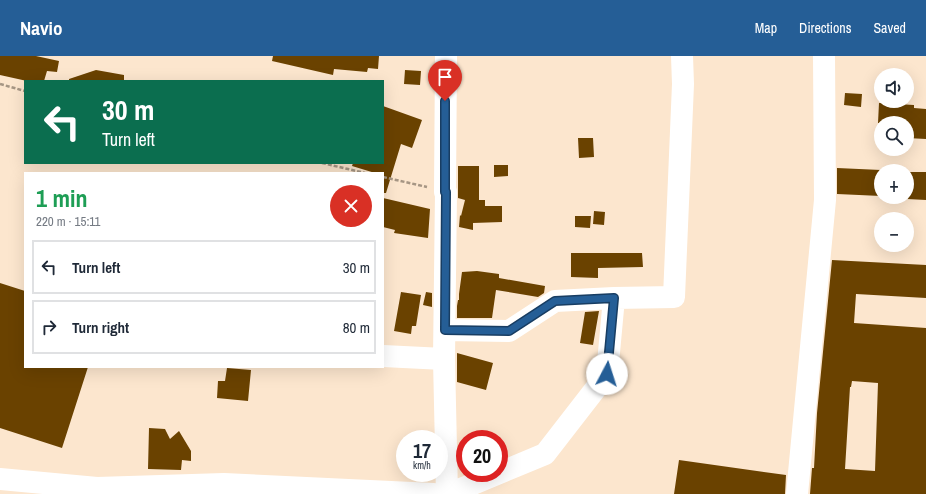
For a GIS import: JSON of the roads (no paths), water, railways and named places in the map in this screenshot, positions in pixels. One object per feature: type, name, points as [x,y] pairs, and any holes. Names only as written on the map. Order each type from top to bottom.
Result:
[{"type":"street","points":[[446,56],[444,359],[448,494],[545,454],[607,374],[614,298]]},
{"type":"street","points":[[445,330],[509,331],[555,301],[674,297],[684,84],[682,56]]},
{"type":"street","points":[[797,494],[825,200],[824,56]]},
{"type":"street","points":[[384,356],[444,359]]},
{"type":"street","points":[[0,479],[97,488],[224,484],[433,494]]}]
